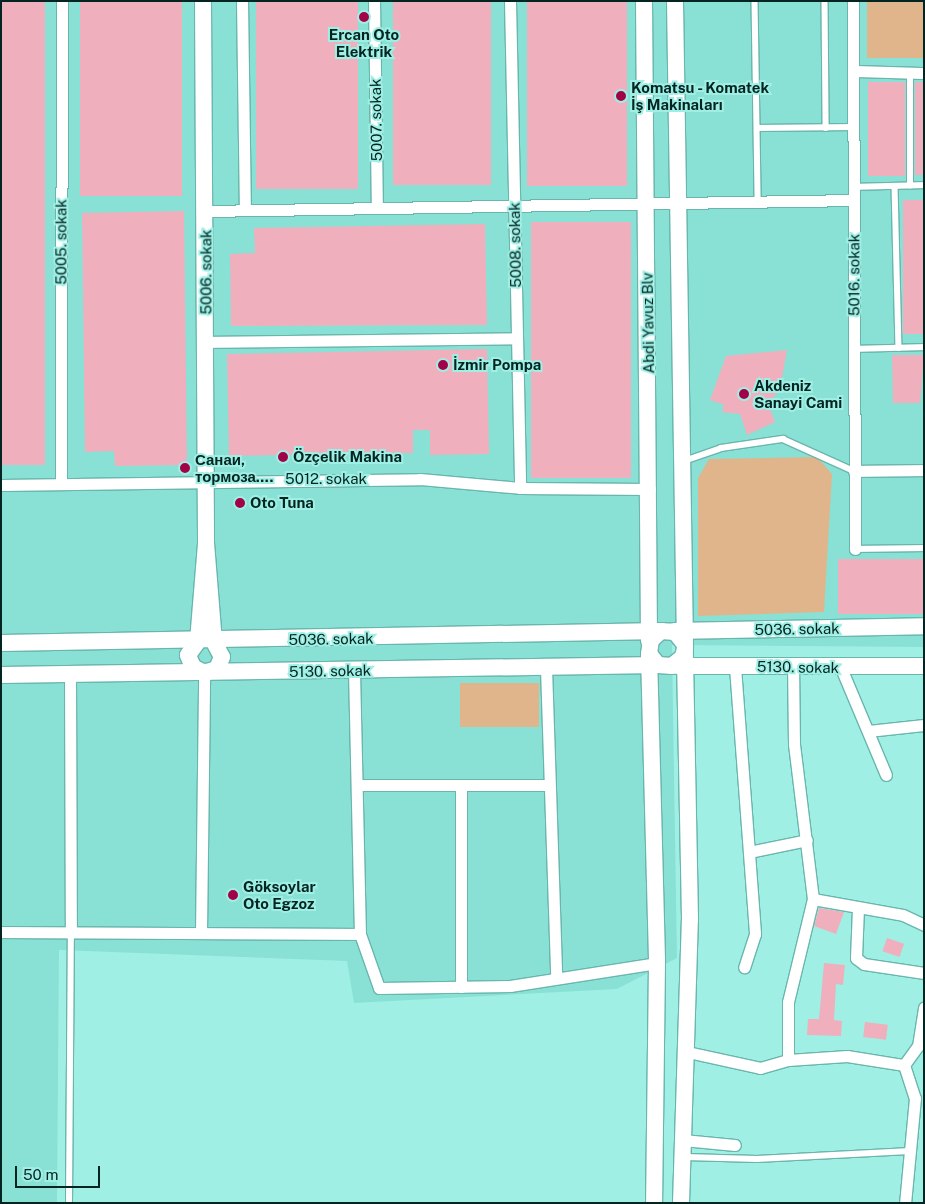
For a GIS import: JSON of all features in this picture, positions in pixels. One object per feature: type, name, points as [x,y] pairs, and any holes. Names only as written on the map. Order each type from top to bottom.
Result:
[{"type":"main road","name":"5006. sokak","points":[[203,1],[206,211],[206,543]]},
{"type":"main road","name":"Abdi Yavuz Blv","points":[[644,1],[650,489],[667,648]]},
{"type":"main road","points":[[654,1203],[657,963],[667,648],[681,463],[675,1]]},
{"type":"main road","points":[[206,543],[214,642],[221,661],[204,673],[189,660],[198,641],[206,543]]},
{"type":"main road","name":"5036. sokak","points":[[1,643],[198,641],[667,648],[924,626]]},
{"type":"main road","points":[[667,648],[690,919],[683,1051],[681,1203]]},
{"type":"main road","name":"5130. sokak","points":[[1,676],[546,668],[667,648],[735,667],[841,668],[924,666]]},
{"type":"street","name":"5005. sokak","points":[[61,484],[62,1]]},
{"type":"street","points":[[242,1],[245,210]]},
{"type":"street","name":"5007. sokak","points":[[374,1],[377,208]]},
{"type":"street","name":"5008. sokak","points":[[510,1],[520,488]]},
{"type":"street","name":"5016. sokak","points":[[853,1],[855,549]]},
{"type":"street","points":[[853,71],[924,73]]},
{"type":"street","points":[[206,211],[853,200]]},
{"type":"street","points":[[206,342],[517,338]]},
{"type":"street","points":[[854,471],[924,470]]},
{"type":"street","name":"5012. sokak","points":[[1,485],[206,479],[420,479],[520,488],[650,489]]},
{"type":"street","points":[[735,667],[755,934],[744,966]]},
{"type":"street","points":[[788,1060],[788,1002],[813,899],[794,744],[793,667]]},
{"type":"street","points":[[546,668],[556,977]]},
{"type":"street","points":[[841,668],[886,775]]},
{"type":"street","points":[[354,671],[360,934],[379,988],[510,986],[556,977],[657,963]]},
{"type":"street","points":[[201,933],[204,673]]},
{"type":"street","points":[[70,675],[71,933]]},
{"type":"street","points":[[868,731],[924,725]]},
{"type":"street","points":[[358,785],[549,785]]},
{"type":"street","points":[[461,785],[461,988]]},
{"type":"street","points":[[749,852],[807,840]]},
{"type":"street","points":[[813,899],[903,915],[924,924]]},
{"type":"street","points":[[858,908],[856,958],[864,964],[924,974]]},
{"type":"street","points":[[1,932],[360,934]]},
{"type":"street","points":[[904,1065],[918,1046],[924,1006]]},
{"type":"street","points":[[683,1051],[760,1068],[788,1060],[847,1056],[904,1065]]},
{"type":"street","points":[[904,1065],[920,1098],[910,1151],[905,1203]]},
{"type":"street","points":[[683,1140],[735,1146]]},
{"type":"lane","points":[[755,1],[758,202]]},
{"type":"lane","points":[[825,1],[826,128]]},
{"type":"lane","points":[[910,72],[910,186]]},
{"type":"lane","points":[[757,128],[853,127]]},
{"type":"lane","points":[[895,186],[900,348]]},
{"type":"lane","points":[[853,187],[924,186]]},
{"type":"lane","points":[[854,349],[924,347]]},
{"type":"lane","points":[[681,463],[720,448],[783,439],[854,471]]},
{"type":"lane","points":[[855,549],[924,548]]},
{"type":"lane","points":[[69,1203],[71,933]]},
{"type":"lane","points":[[682,1157],[757,1159],[910,1151]]},
{"type":"shaded area","points":[[1,1],[924,1],[924,647],[672,645],[677,958],[617,989],[354,1003],[347,961],[59,950],[57,1203],[1,1203]]},
{"type":"shaded area","points":[[867,1],[924,1],[924,58],[867,58]]},
{"type":"shaded area","points":[[817,457],[832,474],[824,612],[698,616],[698,478],[709,459]]},
{"type":"shaded area","points":[[460,683],[539,683],[539,727],[460,727]]},
{"type":"building","points":[[1,1],[45,1],[45,465],[1,465]]},
{"type":"building","points":[[80,1],[182,1],[182,196],[80,196]]},
{"type":"building","points":[[256,1],[358,1],[358,189],[256,189]]},
{"type":"building","points":[[393,1],[491,1],[491,185],[393,185]]},
{"type":"building","points":[[527,1],[627,1],[627,186],[527,186]]},
{"type":"building","points":[[868,82],[905,82],[905,176],[868,176]]},
{"type":"building","points":[[915,82],[924,82],[924,175],[915,175]]},
{"type":"building","points":[[903,200],[924,200],[924,334],[903,334]]},
{"type":"building","points":[[184,211],[187,465],[115,466],[114,451],[85,452],[82,213]]},
{"type":"building","points":[[531,222],[631,222],[631,478],[531,478]]},
{"type":"building","points":[[485,224],[487,325],[231,326],[230,254],[255,253],[254,228]]},
{"type":"building","points":[[487,349],[489,454],[430,455],[430,430],[413,430],[413,453],[229,456],[227,354]]},
{"type":"building","name":"Akdeniz Sanayi Cami","points":[[787,350],[780,389],[768,404],[775,422],[747,435],[740,414],[722,412],[724,405],[710,400],[726,356]]},
{"type":"building","points":[[892,355],[924,355],[920,403],[893,403]]},
{"type":"building","points":[[838,559],[924,559],[924,614],[838,614]]},
{"type":"building","points":[[819,908],[844,912],[836,934],[814,926]]},
{"type":"building","points":[[887,938],[904,944],[899,957],[882,951]]},
{"type":"building","points":[[824,963],[845,965],[843,985],[836,984],[834,1020],[842,1021],[841,1036],[807,1035],[808,1019],[819,1019]]},
{"type":"building","points":[[865,1022],[888,1025],[886,1040],[863,1037]]},
{"type":"place","name":"Ercan Oto Elektrik","points":[[364,17]]},
{"type":"place","name":"Komatsu - Komatek İş Makinaları","points":[[621,96]]},
{"type":"place","name":"İzmir Pompa","points":[[443,365]]},
{"type":"place","name":"Akdeniz Sanayi Cami","points":[[744,394]]},
{"type":"place","name":"Özçelik Makina","points":[[283,457]]},
{"type":"place","name":"Санаи, тормоза....","points":[[185,468]]},
{"type":"place","name":"Oto Tuna","points":[[240,503]]},
{"type":"place","name":"Göksoylar Oto Egzoz","points":[[233,895]]}]
